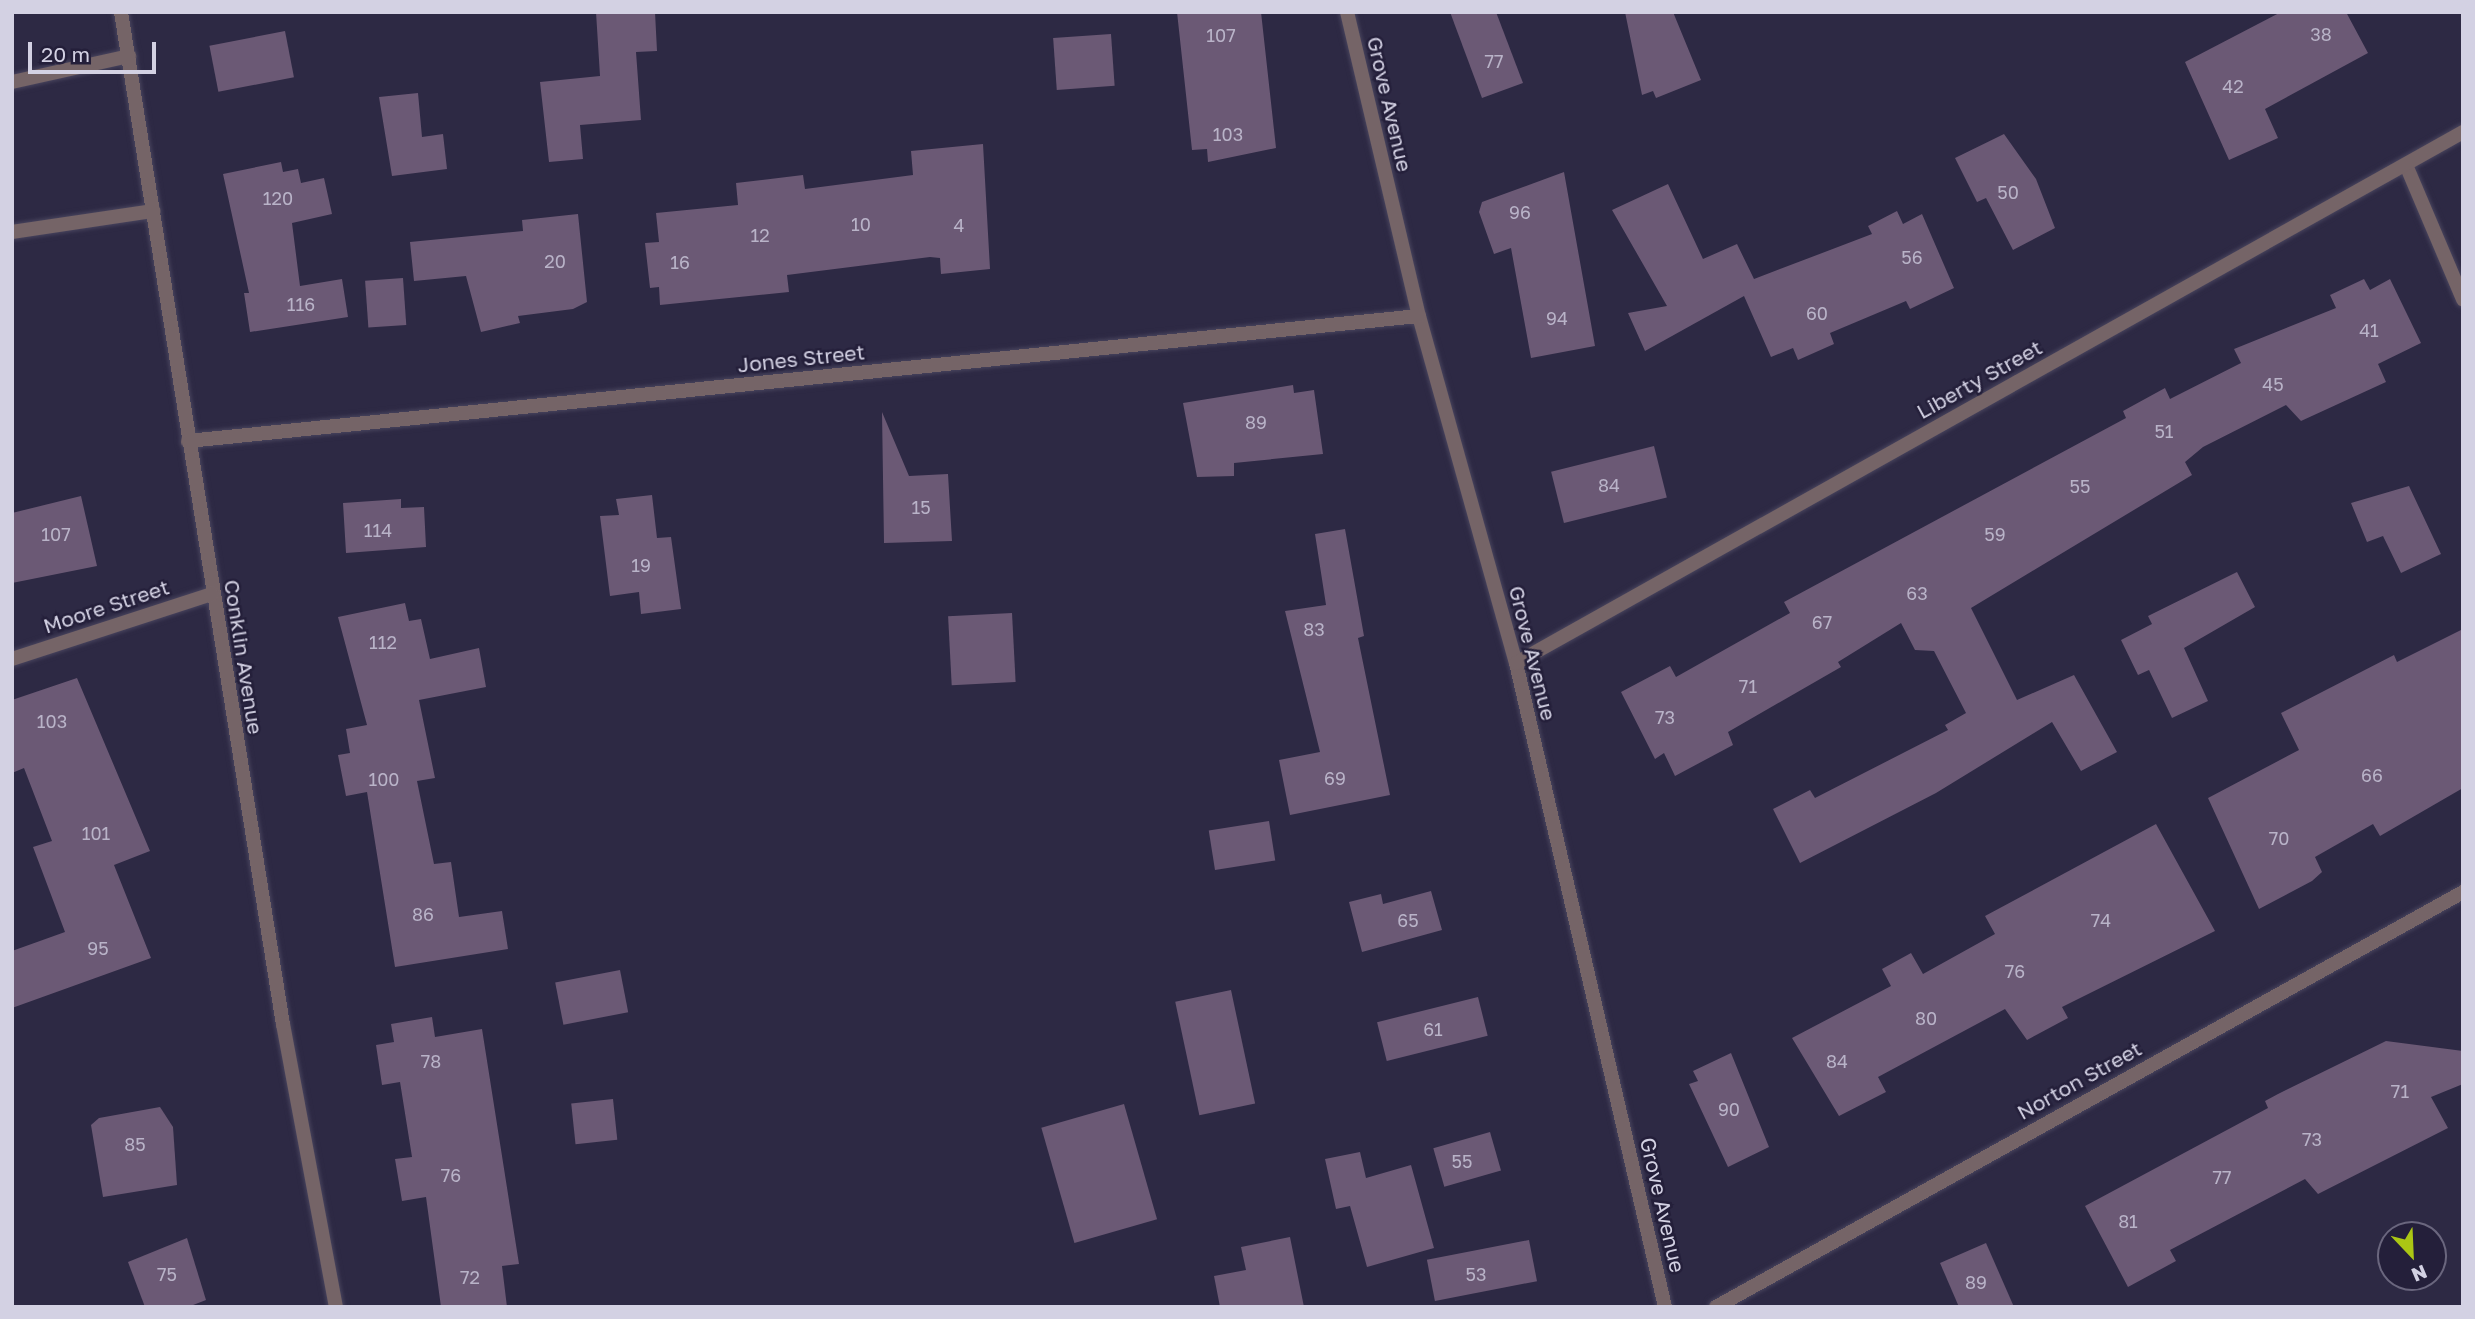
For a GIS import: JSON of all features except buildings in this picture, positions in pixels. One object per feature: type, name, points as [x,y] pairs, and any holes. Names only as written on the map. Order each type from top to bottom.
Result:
[{"type":"street","name":"Conklin Avenue","points":[[121,12],[212,594],[336,1307]]},
{"type":"street","name":"Grove Avenue","points":[[1347,12],[1419,316],[1516,663],[1665,1307]]},
{"type":"street","points":[[12,82],[128,56]]},
{"type":"street","name":"Liberty Street","points":[[1516,663],[2463,132]]},
{"type":"street","points":[[2406,165],[2463,299]]},
{"type":"street","points":[[12,232],[153,211]]},
{"type":"street","name":"Jones Street","points":[[188,441],[1419,316]]},
{"type":"street","name":"Moore Street","points":[[12,659],[212,594]]},
{"type":"street","name":"Norton Street","points":[[1716,1307],[2463,892]]}]
